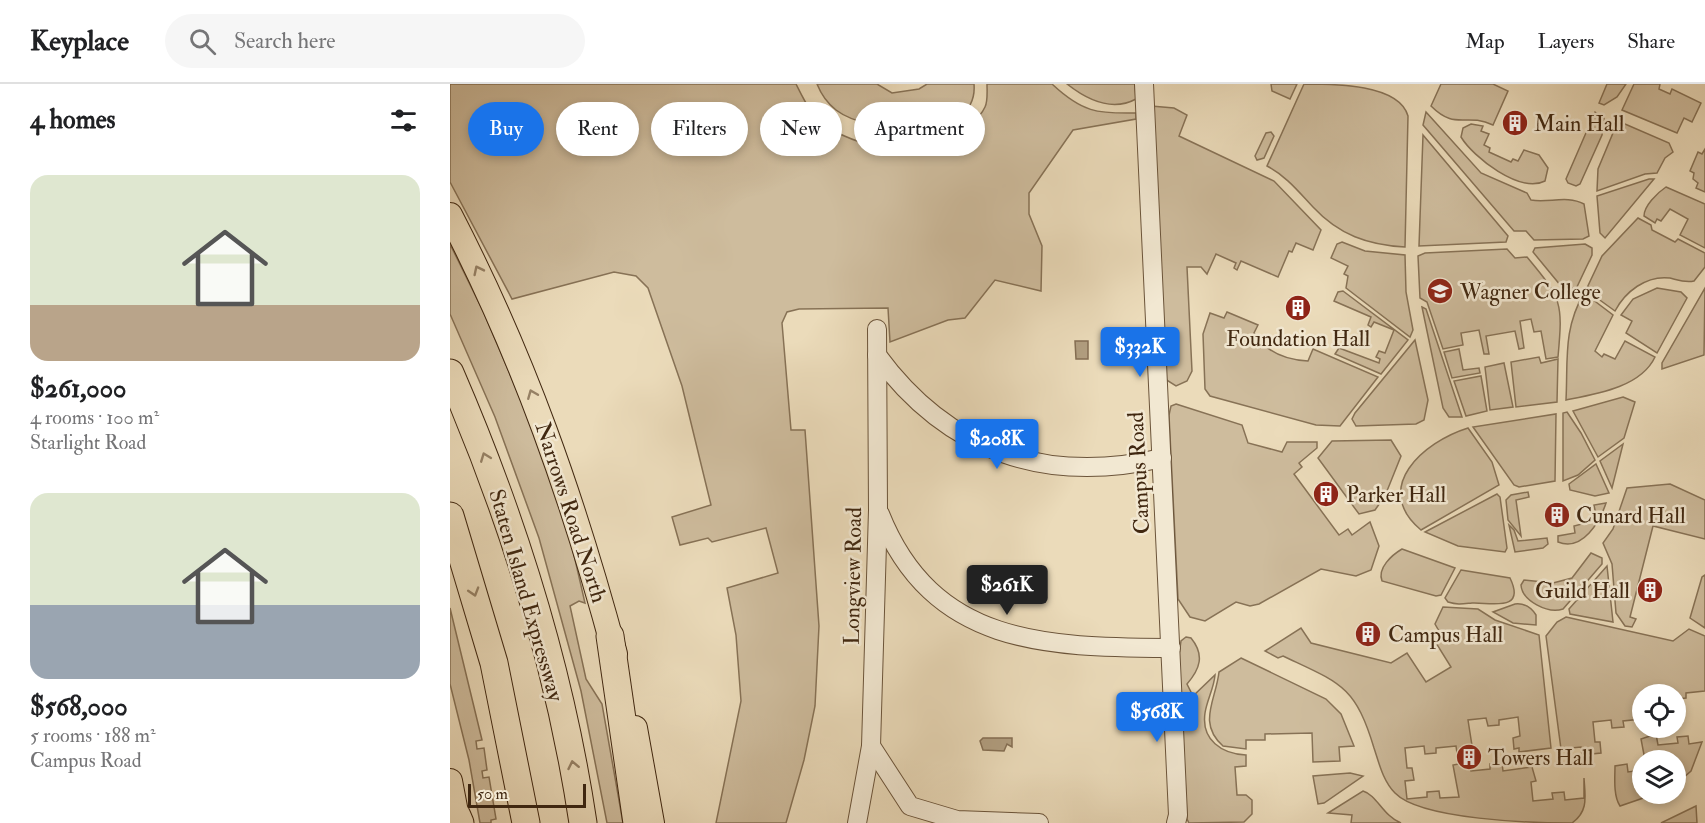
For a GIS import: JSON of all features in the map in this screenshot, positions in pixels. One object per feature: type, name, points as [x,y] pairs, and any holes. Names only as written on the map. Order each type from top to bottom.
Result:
[{"type":"highway","name":"Staten Island Expressway","points":[[450,373],[485,457],[529,590],[567,736],[583,823]]},
{"type":"highway","points":[[450,516],[497,674],[526,823]]},
{"type":"highway","points":[[610,636],[637,823]]},
{"type":"main road","name":"Narrows Road North","points":[[450,215],[491,296],[549,437],[589,555],[635,730],[652,823]]},
{"type":"main road","points":[[450,781],[459,821]]},
{"type":"street","name":"Campus Road","points":[[1144,84],[1171,648],[1178,815],[1176,823]]},
{"type":"street","name":"Longview Road","points":[[857,823],[871,746],[878,510],[877,329]]},
{"type":"street","points":[[877,355],[912,396],[938,418],[994,450],[1023,459],[1087,469],[1123,466],[1162,458]]},
{"type":"street","points":[[878,510],[897,549],[914,572],[933,592],[976,622],[1028,640],[1104,647],[1171,648]]},
{"type":"street","points":[[871,746],[921,823]]},
{"type":"street","points":[[910,806],[957,820],[1039,823]]},
{"type":"shaded area","points":[[450,84],[796,84],[805,102],[760,102],[760,156],[842,156],[842,135],[854,140],[854,156],[985,156],[987,84],[1052,84],[1081,106],[1100,112],[1136,113],[1136,119],[1073,130],[1029,193],[1029,214],[1042,246],[1041,291],[995,280],[965,318],[948,320],[890,342],[888,308],[799,309],[787,312],[782,323],[791,430],[805,430],[819,626],[815,706],[804,760],[786,823],[716,823],[741,701],[736,635],[727,588],[778,573],[766,528],[712,542],[708,538],[680,545],[672,517],[711,505],[682,386],[648,288],[636,276],[614,272],[512,299],[450,182]]},
{"type":"shaded area","points":[[817,84],[877,84],[892,93],[919,89],[927,84],[974,84],[971,102],[854,102],[854,119],[842,113],[842,102],[828,102]]},
{"type":"shaded area","points":[[1067,84],[1135,84],[1136,99],[1127,103],[1109,104],[1091,99]]},
{"type":"shaded area","points":[[1271,84],[1297,84],[1290,99],[1272,91]]},
{"type":"shaded area","points":[[1304,84],[1332,84],[1364,88],[1379,92],[1402,105],[1408,116],[1405,247],[1366,241],[1333,225],[1286,179],[1267,166]]},
{"type":"shaded area","points":[[1441,84],[1493,84],[1508,91],[1493,125],[1483,121],[1447,118],[1431,106]]},
{"type":"shaded area","points":[[1607,84],[1626,84],[1617,97],[1604,105],[1599,103]]},
{"type":"shaded area","points":[[1634,84],[1660,84],[1659,89],[1670,94],[1672,89],[1701,103],[1692,122],[1684,118],[1677,133],[1622,110]]},
{"type":"shaded area","points":[[1151,106],[1174,108],[1187,115],[1179,136],[1274,181],[1321,230],[1313,250],[1296,243],[1292,252],[1289,251],[1278,277],[1241,261],[1237,270],[1234,268],[1236,263],[1216,254],[1207,274],[1201,267],[1187,267],[1192,371],[1187,381],[1176,386],[1165,379]]},
{"type":"shaded area","points":[[1426,112],[1481,173],[1527,193],[1531,200],[1571,200],[1584,204],[1589,236],[1583,239],[1534,240],[1526,231],[1514,231],[1423,125]]},
{"type":"shaded area","points":[[1595,112],[1604,118],[1602,135],[1580,184],[1576,186],[1568,183],[1566,179]]},
{"type":"shaded area","points":[[1618,121],[1669,143],[1673,152],[1665,158],[1657,173],[1645,174],[1597,191],[1598,169]]},
{"type":"shaded area","points":[[1471,124],[1483,126],[1481,131],[1489,134],[1484,145],[1490,148],[1489,152],[1511,162],[1513,159],[1518,161],[1524,150],[1539,155],[1548,168],[1545,181],[1535,184],[1523,182],[1511,178],[1486,163],[1461,137],[1463,128]]},
{"type":"shaded area","points":[[1271,132],[1274,136],[1264,158],[1257,160],[1255,156],[1266,133]]},
{"type":"shaded area","points":[[1423,135],[1508,236],[1506,242],[1419,246]]},
{"type":"shaded area","points":[[1705,149],[1705,192],[1696,188],[1698,183],[1693,179],[1694,173],[1690,171],[1698,152],[1702,154]]},
{"type":"shaded area","points":[[1654,179],[1605,238],[1600,233],[1597,196]]},
{"type":"shaded area","points":[[1666,187],[1705,204],[1705,248],[1680,235],[1688,219],[1670,209],[1661,221],[1657,219],[1655,223],[1644,216],[1652,200]]},
{"type":"shaded area","points":[[1638,218],[1651,225],[1652,230],[1675,242],[1678,239],[1705,253],[1705,267],[1694,281],[1661,278],[1645,282],[1630,291],[1615,311],[1586,290],[1602,256]]},
{"type":"shaded area","points":[[1342,242],[1365,251],[1405,255],[1406,292],[1413,330],[1410,337],[1346,288],[1348,276],[1344,274],[1348,266],[1331,258],[1337,244]]},
{"type":"shaded area","points":[[450,244],[483,311],[532,426],[568,529],[585,603],[579,601],[570,606],[586,679],[602,704],[623,823],[607,823],[581,691],[539,538],[495,417],[450,314]]},
{"type":"shaded area","points":[[1585,244],[1592,248],[1592,255],[1576,289],[1561,286],[1533,252],[1535,248]]},
{"type":"shaded area","points":[[1507,249],[1515,258],[1527,257],[1554,293],[1560,312],[1558,357],[1546,359],[1541,331],[1534,332],[1531,319],[1520,321],[1524,348],[1519,349],[1515,331],[1486,336],[1489,354],[1484,354],[1479,330],[1461,333],[1463,345],[1443,349],[1427,302],[1420,298],[1418,256],[1425,253]]},
{"type":"shaded area","points":[[1657,288],[1681,292],[1687,298],[1657,353],[1626,333],[1632,321],[1621,315],[1633,299]]},
{"type":"shaded area","points":[[1705,288],[1704,355],[1662,369],[1662,363]]},
{"type":"shaded area","points":[[1343,291],[1408,340],[1381,374],[1335,354],[1339,348],[1379,363],[1380,359],[1376,357],[1379,351],[1385,353],[1394,330],[1374,322],[1371,327],[1368,325],[1371,317],[1334,301],[1338,292]]},
{"type":"shaded area","points":[[1584,293],[1613,315],[1595,351],[1602,357],[1604,354],[1615,359],[1625,341],[1655,357],[1640,376],[1617,388],[1566,400],[1570,332],[1577,306]]},
{"type":"shaded area","points":[[1422,307],[1426,309],[1462,417],[1449,417],[1443,408]]},
{"type":"shaded area","points":[[1227,312],[1258,325],[1254,333],[1264,345],[1277,354],[1308,361],[1313,349],[1378,377],[1340,426],[1316,425],[1210,396],[1205,389],[1203,334],[1210,313],[1224,318]]},
{"type":"shaded area","points":[[1415,340],[1428,400],[1424,420],[1416,424],[1356,426],[1352,419],[1355,413]]},
{"type":"shaded area","points":[[1075,341],[1088,341],[1088,359],[1076,359]]},
{"type":"shaded area","points":[[1459,349],[1463,370],[1479,368],[1480,373],[1452,378],[1444,352]]},
{"type":"shaded area","points":[[1539,357],[1541,363],[1558,359],[1557,402],[1516,407],[1511,362]]},
{"type":"shaded area","points":[[1504,363],[1513,407],[1490,410],[1485,367]]},
{"type":"shaded area","points":[[1481,376],[1487,411],[1466,416],[1454,381]]},
{"type":"shaded area","points":[[1623,397],[1635,402],[1624,438],[1598,457],[1573,411]]},
{"type":"shaded area","points":[[1176,404],[1242,425],[1248,443],[1282,452],[1287,442],[1317,442],[1317,448],[1299,463],[1302,467],[1294,474],[1339,535],[1348,529],[1352,535],[1370,522],[1379,546],[1371,570],[1356,576],[1321,569],[1259,604],[1250,606],[1236,602],[1205,621],[1190,617],[1178,599],[1169,415],[1171,406]]},
{"type":"shaded area","points":[[1567,412],[1595,460],[1578,475],[1563,481],[1563,413]]},
{"type":"shaded area","points":[[1556,414],[1555,481],[1519,487],[1514,485],[1473,427]]},
{"type":"shaded area","points":[[1468,428],[1492,462],[1499,485],[1421,530],[1407,514],[1401,498],[1402,483],[1409,468],[1420,455],[1451,435]]},
{"type":"shaded area","points":[[1391,440],[1401,456],[1385,496],[1375,510],[1359,514],[1318,458],[1332,441]]},
{"type":"shaded area","points":[[1623,444],[1612,488],[1600,461]]},
{"type":"shaded area","points":[[1596,464],[1609,493],[1595,496],[1570,490],[1569,484]]},
{"type":"shaded area","points":[[1670,484],[1705,500],[1705,539],[1653,526],[1630,617],[1636,619],[1632,627],[1625,626],[1616,613],[1612,564],[1603,543],[1613,529],[1627,488]]},
{"type":"shaded area","points":[[1528,492],[1529,497],[1516,500],[1521,536],[1508,520],[1506,500],[1511,495]]},
{"type":"shaded area","points":[[1497,494],[1500,497],[1507,548],[1505,552],[1458,546],[1425,532]]},
{"type":"shaded area","points":[[1606,503],[1595,526],[1583,539],[1567,544],[1558,542],[1558,536],[1575,533],[1574,526],[1597,520],[1594,505]]},
{"type":"shaded area","points":[[1509,525],[1514,530],[1518,541],[1547,538],[1548,544],[1543,548],[1515,552]]},
{"type":"shaded area","points":[[1402,549],[1455,568],[1441,595],[1436,596],[1382,581],[1383,567]]},
{"type":"shaded area","points":[[1591,553],[1602,558],[1602,564],[1563,609],[1543,608],[1531,601],[1522,591],[1521,585],[1524,580],[1553,583],[1572,578]]},
{"type":"shaded area","points":[[1607,566],[1613,622],[1570,614],[1569,609]]},
{"type":"shaded area","points":[[1461,570],[1510,578],[1514,597],[1510,601],[1496,604],[1448,602],[1445,598]]},
{"type":"shaded area","points":[[1705,575],[1705,628],[1690,618],[1702,577]]},
{"type":"shaded area","points":[[1515,604],[1527,606],[1532,610],[1536,615],[1536,625],[1513,623],[1493,612]]},
{"type":"shaded area","points":[[1443,607],[1478,609],[1495,620],[1539,635],[1551,748],[1519,752],[1519,748],[1514,749],[1513,738],[1520,736],[1518,717],[1499,720],[1499,725],[1488,726],[1486,718],[1468,720],[1473,752],[1457,753],[1456,746],[1436,748],[1436,753],[1425,754],[1424,746],[1405,748],[1407,768],[1412,768],[1414,780],[1405,781],[1407,799],[1427,797],[1427,792],[1439,791],[1440,798],[1459,797],[1453,765],[1469,762],[1471,771],[1490,769],[1490,764],[1502,763],[1503,771],[1532,767],[1536,781],[1531,782],[1533,801],[1553,799],[1552,793],[1564,792],[1565,800],[1584,798],[1584,778],[1585,797],[1584,808],[1572,823],[1479,818],[1428,809],[1409,802],[1395,793],[1387,783],[1367,727],[1352,698],[1332,680],[1283,656],[1278,658],[1265,651],[1301,628],[1311,643],[1391,663],[1407,653],[1426,682],[1451,667],[1436,643],[1443,638],[1435,624]]},
{"type":"shaded area","points":[[450,608],[482,740],[476,741],[477,749],[484,748],[487,770],[482,771],[483,778],[489,777],[496,819],[491,820],[491,823],[480,823],[469,760],[450,684]]},
{"type":"shaded area","points":[[1566,617],[1673,641],[1689,629],[1705,636],[1705,691],[1686,693],[1686,684],[1632,684],[1632,720],[1623,721],[1624,727],[1612,728],[1611,720],[1593,722],[1595,742],[1600,742],[1601,753],[1582,755],[1581,747],[1561,749],[1546,636],[1557,622]]},
{"type":"shaded area","points":[[1186,637],[1191,638],[1199,656],[1198,667],[1187,684],[1193,696],[1215,675],[1205,713],[1206,731],[1215,744],[1221,748],[1246,755],[1246,766],[1235,767],[1237,795],[1246,795],[1252,800],[1252,814],[1244,822],[1189,823],[1187,819],[1179,655],[1181,641]]},
{"type":"shaded area","points":[[1241,658],[1326,699],[1341,714],[1354,746],[1339,747],[1340,761],[1313,762],[1312,733],[1265,734],[1265,740],[1246,740],[1246,749],[1223,746],[1211,729],[1210,711],[1219,672]]},
{"type":"shaded area","points":[[1688,736],[1689,744],[1702,742],[1691,771],[1686,775],[1686,750],[1643,750],[1641,739],[1657,738],[1658,745],[1678,743],[1677,738]]},
{"type":"shaded area","points":[[983,738],[1012,738],[1012,747],[1007,744],[1004,751],[983,750],[980,741]]},
{"type":"shaded area","points":[[1627,764],[1628,772],[1632,771],[1632,802],[1620,806],[1615,792],[1615,766]]},
{"type":"shaded area","points":[[1350,773],[1363,776],[1324,803],[1318,804],[1313,776]]},
{"type":"shaded area","points":[[1363,791],[1368,793],[1389,816],[1401,823],[1351,823],[1352,815],[1328,813]]},
{"type":"shaded area","points":[[1696,806],[1697,823],[1661,823]]},
{"type":"place","name":"Main Hall","points":[[1515,123]]},
{"type":"place","name":"Wagner College","points":[[1440,291]]},
{"type":"place","name":"Foundation Hall","points":[[1298,308]]},
{"type":"place","name":"Parker Hall","points":[[1326,494]]},
{"type":"place","name":"Cunard Hall","points":[[1557,515]]},
{"type":"place","name":"Guild Hall","points":[[1650,590]]},
{"type":"place","name":"Campus Hall","points":[[1368,634]]},
{"type":"place","name":"Towers Hall","points":[[1469,757]]}]
